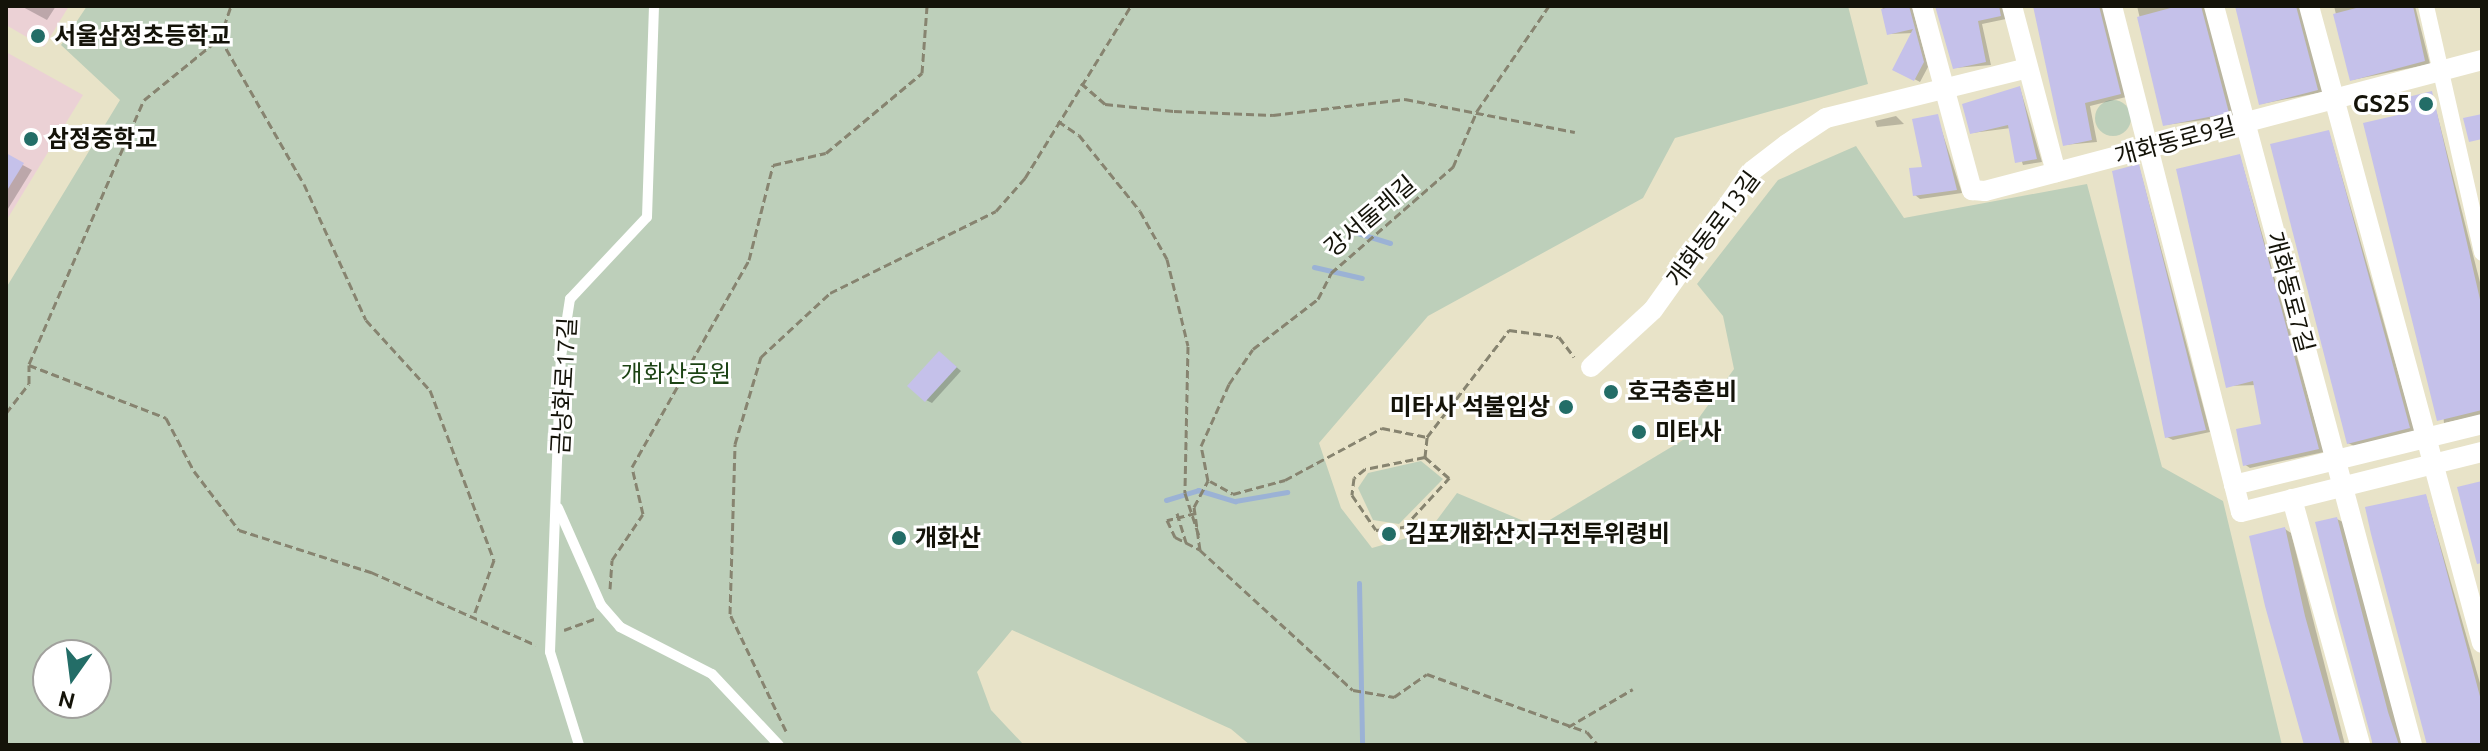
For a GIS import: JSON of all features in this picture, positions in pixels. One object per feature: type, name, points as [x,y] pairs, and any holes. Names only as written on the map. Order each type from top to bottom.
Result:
[{"type":"street","points":[[1922,6],[1942,86]]},
{"type":"street","points":[[2012,6],[2056,172]]},
{"type":"street","points":[[2112,6],[2241,512],[2482,452]]},
{"type":"street","name":"개화동로7길","points":[[2214,6],[2412,745]]},
{"type":"street","points":[[2309,6],[2430,465],[2482,643]]},
{"type":"street","points":[[2426,6],[2482,253]]},
{"type":"street","name":"개화동로9길","points":[[1942,86],[1972,190],[2056,172],[2482,60]]},
{"type":"street","name":"개화동로13길","points":[[1591,367],[1653,310],[1752,171],[1826,118],[1942,86],[2028,68]]},
{"type":"street","points":[[2234,485],[2482,424]]},
{"type":"street","points":[[2292,499],[2360,745]]},
{"type":"lane","name":"금낭화로17길","points":[[579,745],[550,652],[549,635],[558,508],[561,357],[570,299],[642,229],[651,200],[654,6]]},
{"type":"lane","points":[[558,508],[609,614],[637,640],[728,686],[779,745]]},
{"type":"path","points":[[6,413],[29,384],[29,365],[144,100],[220,38],[231,6]]},
{"type":"path","points":[[549,635],[609,614],[612,560],[643,514],[632,467],[749,260],[773,165],[826,153],[922,73],[927,6]]},
{"type":"path","points":[[793,745],[730,614],[735,444],[761,357],[830,293],[996,211],[1025,178],[1131,6]]},
{"type":"path","name":"강서둘레길","points":[[1208,481],[1202,443],[1253,349],[1318,299],[1336,268],[1373,235],[1404,216],[1453,167],[1477,111],[1549,6]]},
{"type":"path","points":[[220,38],[304,184],[366,320],[430,390],[494,560],[474,615]]},
{"type":"path","points":[[1081,83],[1105,104],[1174,111],[1273,115],[1405,99],[1575,132]]},
{"type":"path","points":[[1058,121],[1079,135],[1140,211],[1167,259],[1188,346],[1185,496],[1200,539]]},
{"type":"path","points":[[1425,457],[1427,437],[1509,330],[1559,337],[1570,355],[1591,367]]},
{"type":"path","points":[[29,365],[166,418],[194,471],[239,530],[474,615],[550,652]]},
{"type":"path","points":[[1200,550],[1196,513],[1198,499],[1208,481],[1233,494],[1285,480],[1382,428],[1427,437]]},
{"type":"path","points":[[1425,457],[1449,478],[1404,527],[1376,530],[1352,495],[1354,478],[1365,469],[1425,457]]},
{"type":"path","points":[[1177,513],[1186,543]]},
{"type":"path","points":[[1196,513],[1167,520],[1186,543],[1200,550],[1353,690],[1394,697],[1427,674],[1568,727],[1598,745]]},
{"type":"path","points":[[1568,727],[1633,689]]},
{"type":"shaded area","name":"서울삼정초등학교","points":[[6,6],[69,6],[44,47],[6,25]]},
{"type":"shaded area","name":"삼정중학교","points":[[6,52],[83,95],[6,221]]},
{"type":"green space","name":"개화산공원","points":[[87,6],[1848,6],[1868,84],[1675,138],[1643,198],[1428,316],[1319,443],[1341,508],[1372,548],[1428,532],[1457,493],[1538,527],[1683,440],[1734,369],[1723,316],[1697,284],[1778,180],[1856,146],[1904,218],[2087,184],[2162,467],[2223,501],[2282,745],[1250,745],[1231,729],[1012,630],[977,672],[991,710],[1024,745],[6,745],[6,288],[120,100],[61,45]]},
{"type":"green space","points":[[2113,100],[2126,105],[2131,118],[2126,131],[2113,136],[2100,131],[2095,118],[2100,105]]},
{"type":"green space","points":[[1421,461],[1443,479],[1399,524],[1373,520],[1358,488],[1368,473]]},
{"type":"building","points":[[1909,6],[1924,62],[1914,81],[1892,70],[1913,29],[1887,35],[1881,9]]},
{"type":"building","points":[[1935,6],[1999,6],[2001,16],[1978,21],[1986,62],[1953,69]]},
{"type":"building","points":[[2033,6],[2099,6],[2121,94],[2085,103],[2092,140],[2063,146]]},
{"type":"building","points":[[2178,6],[2201,6],[2229,113],[2163,126],[2137,17]]},
{"type":"building","points":[[2235,6],[2296,6],[2318,90],[2259,105]]},
{"type":"building","points":[[2364,6],[2413,6],[2425,61],[2350,81],[2333,14]]},
{"type":"building","points":[[2020,86],[2037,159],[2015,163],[2008,125],[1970,134],[1962,104]]},
{"type":"building","points":[[2432,91],[2482,308],[2482,410],[2437,421],[2363,123],[2411,112],[2408,97]]},
{"type":"building","points":[[1938,114],[1957,190],[1913,196],[1909,168],[1922,167],[1912,119]]},
{"type":"building","points":[[2482,114],[2482,139],[2469,142],[2463,118]]},
{"type":"building","points":[[2329,130],[2410,428],[2347,444],[2270,144]]},
{"type":"building","points":[[6,153],[24,163],[6,192]]},
{"type":"building","points":[[2240,154],[2319,449],[2243,466],[2236,429],[2261,424],[2253,381],[2226,388],[2176,169]]},
{"type":"building","points":[[2139,164],[2206,430],[2165,438],[2112,171]]},
{"type":"building","points":[[939,351],[957,367],[925,402],[907,386]]},
{"type":"building","points":[[2482,481],[2482,563],[2477,564],[2457,487]]},
{"type":"building","points":[[2426,494],[2482,704],[2482,745],[2427,745],[2371,534],[2365,507]]},
{"type":"building","points":[[2337,517],[2399,745],[2373,745],[2315,522]]},
{"type":"building","points":[[2285,527],[2305,616],[2341,745],[2304,745],[2265,606],[2249,536]]},
{"type":"waterway","points":[[1348,230],[1390,243]]},
{"type":"waterway","points":[[1314,267],[1362,278]]},
{"type":"waterway","points":[[1166,500],[1198,490],[1235,501],[1287,492]]},
{"type":"waterway","points":[[1359,583],[1362,743]]},
{"type":"place","name":"서울삼정초등학교","points":[[38,36]]},
{"type":"place","name":"GS25","points":[[2426,104]]},
{"type":"place","name":"삼정중학교","points":[[31,139]]},
{"type":"place","name":"호국충흔비","points":[[1611,392]]},
{"type":"place","name":"미타사 석불입상","points":[[1566,407]]},
{"type":"place","name":"미타사","points":[[1639,432]]},
{"type":"place","name":"김포개화산지구전투위령비","points":[[1389,534]]},
{"type":"place","name":"개화산","points":[[899,538]]}]
